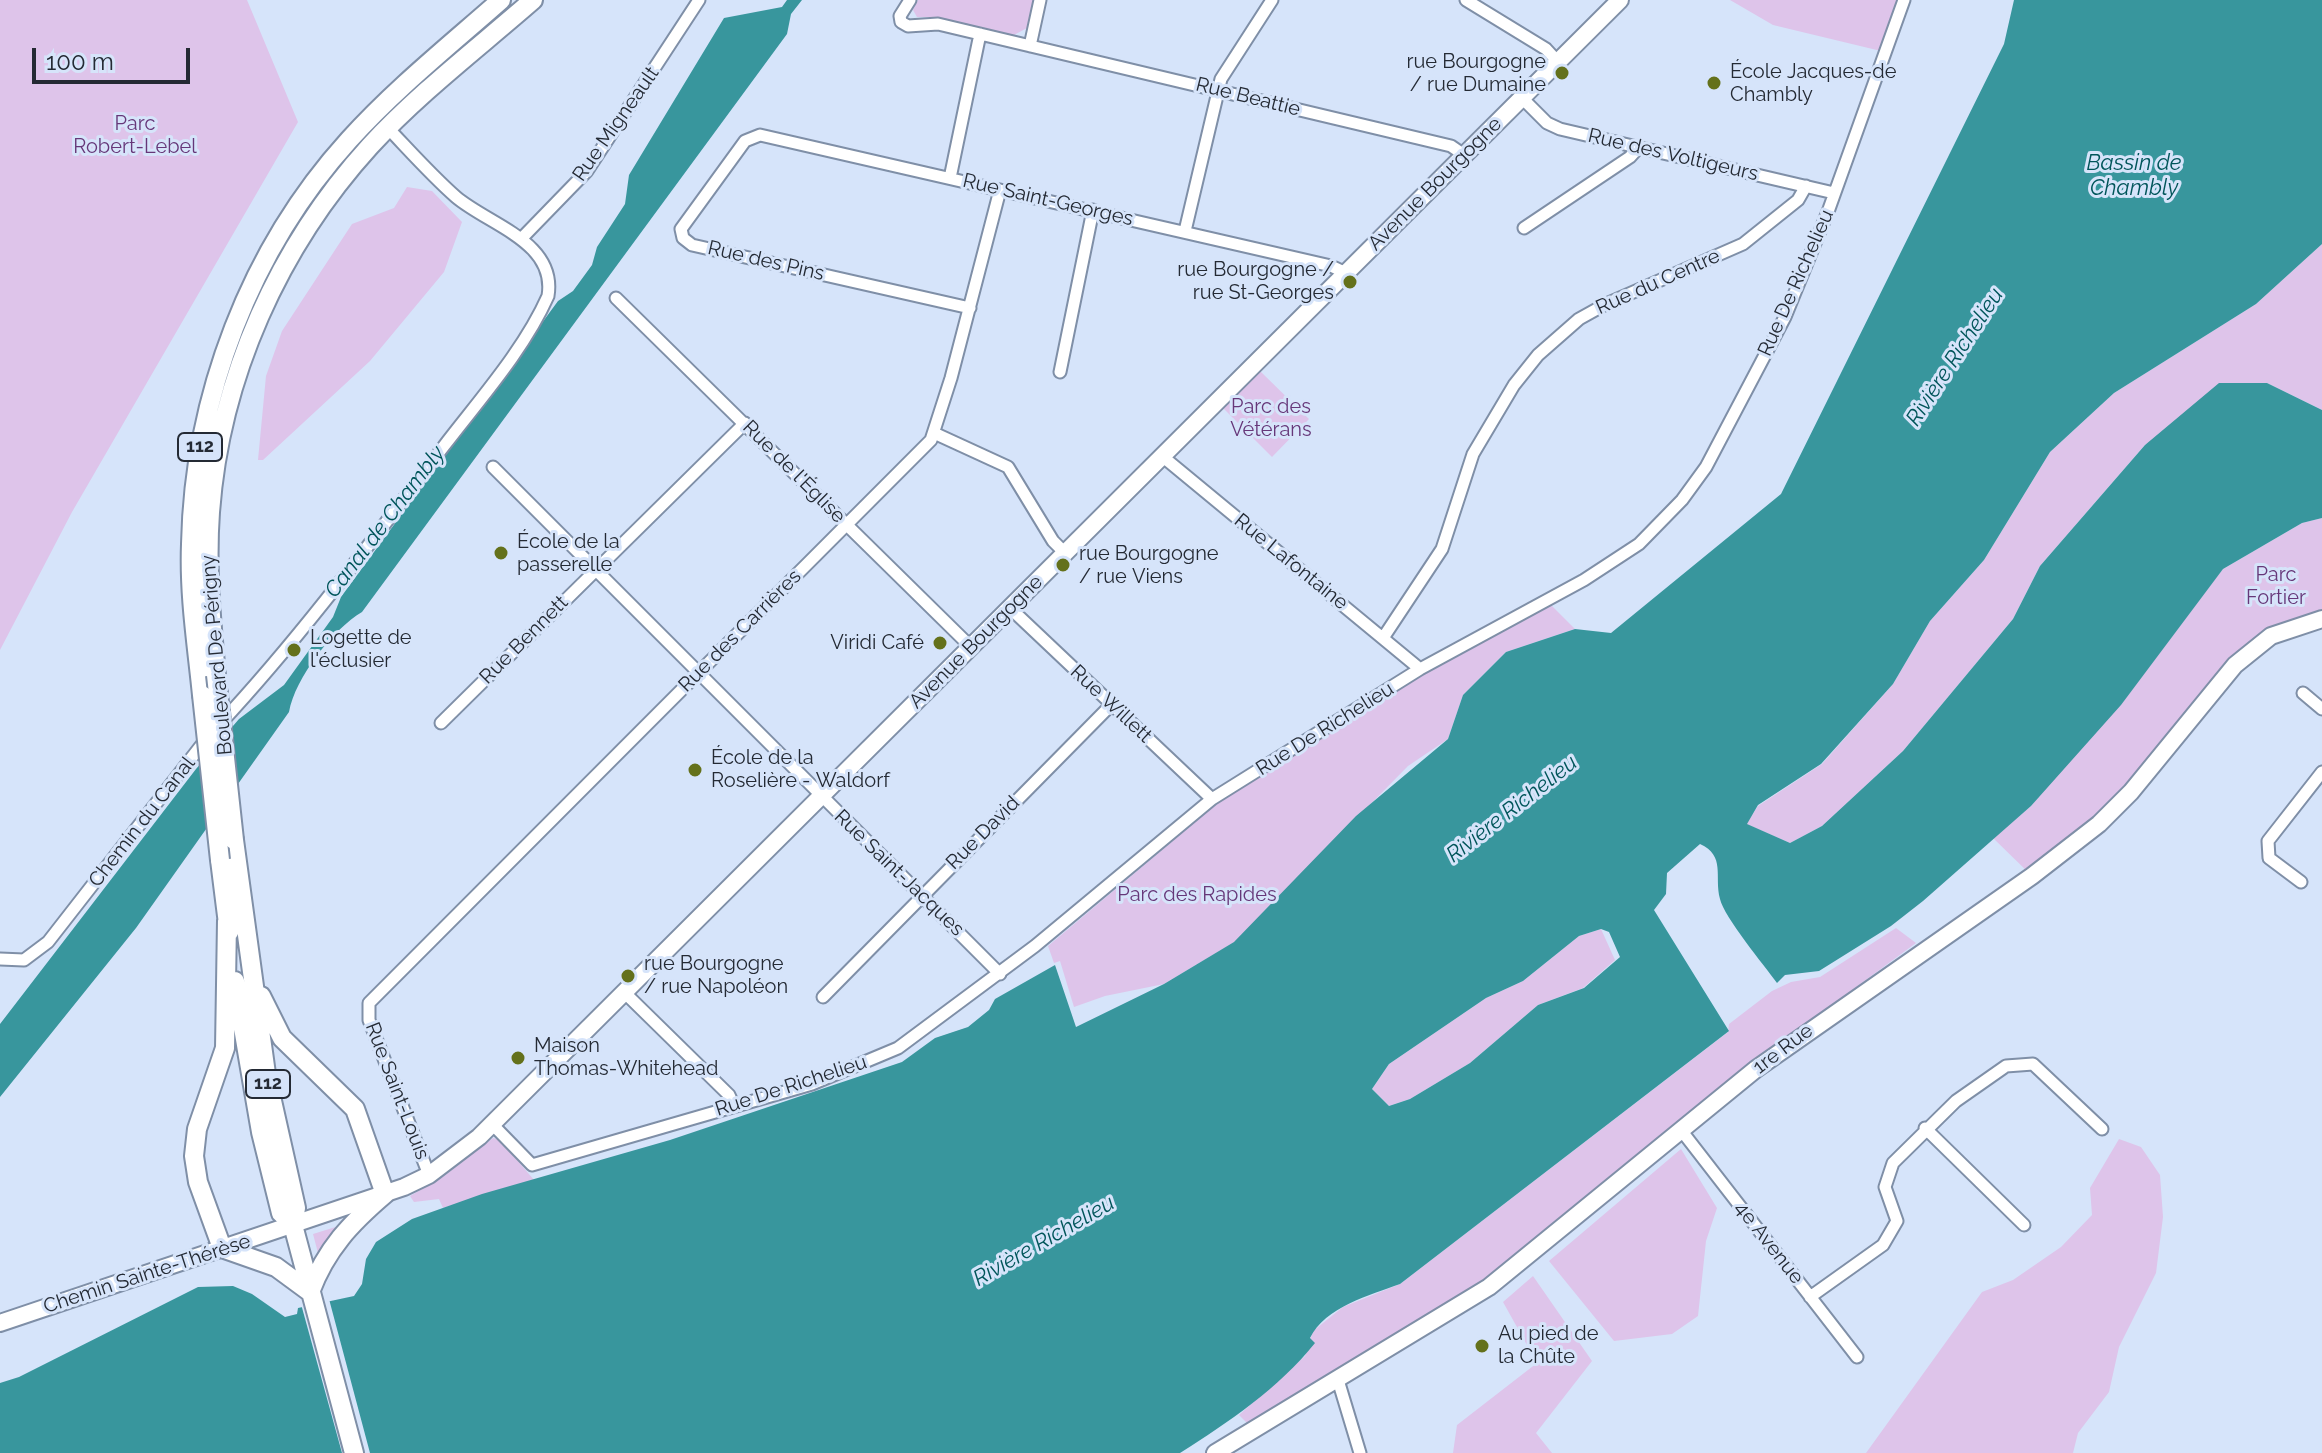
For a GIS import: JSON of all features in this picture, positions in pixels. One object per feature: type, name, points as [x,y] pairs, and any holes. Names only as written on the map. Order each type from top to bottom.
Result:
[{"type":"main road","name":"Boulevard De Périgny","points":[[293,1225],[281,1213],[261,1132],[227,921],[192,593],[191,531],[199,457],[214,385],[243,306],[282,229],[317,178],[374,113],[501,0]]},
{"type":"main road","name":"Boulevard De Périgny","points":[[354,1453],[293,1225],[296,1208],[266,1074],[234,840],[216,675],[209,582],[210,512],[218,451],[236,379],[259,318],[297,245],[336,187],[388,128],[533,0]]},
{"type":"main road","points":[[227,921],[225,1048],[197,1129],[194,1156],[198,1182],[222,1248],[276,1267],[310,1292],[323,1260],[338,1239],[385,1194],[358,1115],[278,1032],[249,957]]},
{"type":"street","name":"Rue Migneault","points":[[521,239],[593,162],[699,0]]},
{"type":"street","name":"Rue Beattie","points":[[910,0],[900,16],[904,25],[932,23],[980,34],[1451,146],[1464,155]]},
{"type":"street","points":[[1030,46],[1040,0]]},
{"type":"street","points":[[1185,231],[1217,90],[1272,0]]},
{"type":"street","points":[[1466,0],[1546,49],[1558,62]]},
{"type":"street","name":"Avenue Bourgogne","points":[[293,1225],[385,1194],[429,1175],[493,1125],[1620,0]]},
{"type":"street","name":"Rue De Richelieu","points":[[493,1125],[532,1165],[814,1083],[881,1056],[1000,974],[1212,799],[1420,669],[1618,560],[1649,535],[1682,500],[1706,467],[1785,317],[1904,0]]},
{"type":"street","points":[[950,178],[980,34]]},
{"type":"street","name":"Rue des Voltigeurs","points":[[1522,98],[1553,126],[1834,193]]},
{"type":"street","name":"Chemin du Canal","points":[[0,959],[24,960],[48,942],[201,744],[269,672],[482,395],[548,296],[545,267],[521,239],[455,196],[374,113]]},
{"type":"street","name":"Rue Saint-Georges","points":[[748,138],[764,136],[1093,210],[1331,266],[1346,273]]},
{"type":"street","name":"Rue des Pins","points":[[748,138],[684,222],[681,233],[685,241],[970,308]]},
{"type":"street","points":[[1524,228],[1634,154],[1639,147]]},
{"type":"street","name":"Rue du Centre","points":[[1383,638],[1442,549],[1473,454],[1514,385],[1538,355],[1579,319],[1606,304],[1746,242],[1798,200],[1806,186]]},
{"type":"street","name":"Rue des Carrières","points":[[367,1007],[372,998],[847,524],[934,433],[1000,190]]},
{"type":"street","points":[[1060,372],[1093,210]]},
{"type":"street","name":"Rue de l'Église","points":[[616,298],[971,647]]},
{"type":"street","name":"Rue Bennett","points":[[441,723],[745,423]]},
{"type":"street","points":[[934,433],[1008,467],[1053,541],[1065,553]]},
{"type":"street","name":"Rue Lafontaine","points":[[1162,456],[1420,669]]},
{"type":"street","name":"Rue Saint-Jacques","points":[[493,467],[1000,974]]},
{"type":"street","name":"Rue Willett","points":[[1010,608],[1212,799]]},
{"type":"street","name":"1re Rue","points":[[1215,1453],[1489,1287],[1813,1026],[2032,876],[2099,824],[2131,792],[2235,665],[2271,636],[2322,619]]},
{"type":"street","points":[[2303,693],[2322,709]]},
{"type":"street","name":"Rue David","points":[[823,997],[1111,705]]},
{"type":"street","points":[[2301,882],[2269,858],[2268,841],[2322,772]]},
{"type":"street","points":[[625,993],[729,1095],[734,1106]]},
{"type":"street","name":"Rue Saint-Louis","points":[[367,1007],[429,1175]]},
{"type":"street","points":[[1810,1297],[1890,1237],[1897,1221],[1885,1187],[1887,1174],[1925,1128],[2006,1066],[2023,1062],[2045,1074],[2102,1129]]},
{"type":"street","points":[[1925,1128],[2024,1225]]},
{"type":"street","name":"4e Avenue","points":[[1681,1130],[1857,1357]]},
{"type":"street","name":"Chemin Sainte-Thérèse","points":[[0,1323],[293,1225]]},
{"type":"street","points":[[1338,1380],[1360,1453]]},
{"type":"green space","name":"Parc Robert-Lebel","points":[[0,0],[247,0],[298,122],[72,512],[0,650]]},
{"type":"green space","points":[[918,0],[1034,0],[1027,28],[1014,35],[936,17],[917,17],[913,10]]},
{"type":"green space","points":[[1730,0],[1904,0],[1885,52],[1773,25]]},
{"type":"green space","points":[[407,187],[432,191],[462,222],[444,272],[370,361],[263,460],[258,460],[266,376],[282,331],[352,224],[394,208]]},
{"type":"green space","points":[[2322,244],[2322,410],[2267,383],[2145,445],[2040,566],[2013,619],[1903,751],[1822,826],[1790,843],[1746,824],[1758,806],[1822,764],[1893,684],[1930,621],[1984,560],[2050,452],[2114,393],[2256,304]]},
{"type":"green space","name":"Parc des Vétérans","points":[[1259,370],[1309,419],[1272,457],[1222,407]]},
{"type":"green space","name":"Parc Fortier","points":[[2322,518],[2322,619],[2271,636],[2131,792],[2032,876],[1993,838],[2031,806],[2223,569],[2302,523]]},
{"type":"green space","name":"Parc des Rapides","points":[[1550,604],[1575,629],[1506,652],[1463,695],[1448,739],[1408,766],[1235,942],[1164,984],[1105,996],[1074,1007],[1060,961],[1054,963],[1048,946],[1225,797],[1429,669]]},
{"type":"green space","points":[[1896,928],[1916,943],[1756,1061],[1529,1253],[1248,1424],[1239,1415],[1305,1356],[1313,1331],[1343,1307],[1400,1284],[1728,1032],[1729,1024],[1772,991],[1791,982],[1820,977]]},
{"type":"green space","points":[[1601,929],[1615,960],[1583,988],[1538,1005],[1470,1063],[1410,1099],[1389,1106],[1372,1089],[1389,1064],[1486,998],[1523,981],[1579,936]]},
{"type":"green space","points":[[493,1138],[500,1140],[534,1180],[443,1208],[439,1199],[414,1202],[410,1196],[444,1176]]},
{"type":"green space","points":[[2119,1139],[2141,1147],[2160,1175],[2163,1217],[2156,1273],[2119,1347],[2109,1392],[2078,1433],[2073,1453],[1866,1453],[1982,1292],[2013,1280],[2061,1247],[2092,1215],[2090,1188]]},
{"type":"green space","points":[[1681,1149],[1717,1208],[1706,1241],[1698,1316],[1672,1334],[1614,1341],[1549,1261]]},
{"type":"green space","points":[[342,1225],[320,1253],[318,1253],[313,1234]]},
{"type":"green space","points":[[1533,1276],[1592,1361],[1536,1433],[1552,1453],[1453,1453],[1457,1425],[1537,1363],[1503,1302]]},
{"type":"water","points":[[787,0],[802,0],[791,14],[787,34],[362,612],[339,630],[317,656],[299,684],[289,712],[136,928],[0,1097],[0,1024],[196,769],[239,719],[284,685],[333,617],[341,597],[558,301],[573,291],[592,265],[597,247],[625,204],[629,175],[724,18],[782,7]]},
{"type":"water","name":"Bassin de Chambly","points":[[2014,0],[2322,0],[2322,244],[2256,304],[2114,393],[2050,452],[1984,560],[1930,621],[1893,684],[1821,764],[1758,805],[1747,824],[1790,843],[1822,826],[1903,751],[2013,619],[2040,566],[2145,445],[2219,383],[2267,383],[2322,410],[2322,518],[2302,523],[2223,569],[2121,705],[2031,806],[1891,926],[1819,971],[1785,975],[1777,983],[1723,907],[1718,891],[1716,861],[1713,854],[1700,844],[1667,873],[1666,894],[1654,910],[1729,1031],[1400,1284],[1362,1298],[1326,1318],[1310,1338],[1315,1343],[1301,1359],[1235,1416],[1180,1453],[0,1453],[0,1383],[19,1377],[198,1287],[233,1286],[252,1294],[285,1317],[297,1314],[298,1308],[354,1296],[362,1284],[366,1259],[376,1242],[412,1219],[482,1194],[670,1140],[902,1062],[935,1038],[968,1027],[989,1010],[995,999],[1055,965],[1076,1027],[1164,984],[1234,942],[1356,816],[1448,739],[1463,695],[1506,652],[1575,629],[1611,633],[1781,494],[2004,44]],"holes":[[[1601,929],[1609,932],[1620,957],[1584,988],[1538,1005],[1470,1063],[1410,1099],[1389,1106],[1372,1089],[1389,1064],[1486,998],[1523,981],[1579,936]]]},
{"type":"pier","points":[[334,1296],[329,1299],[370,1453],[342,1453],[301,1304]]},
{"type":"place","name":"rue Bourgogne / rue Dumaine","points":[[1562,73]]},
{"type":"place","name":"École Jacques-de Chambly","points":[[1714,83]]},
{"type":"place","name":"rue Bourgogne / rue St-Georges","points":[[1350,282]]},
{"type":"place","name":"École de la passerelle","points":[[501,553]]},
{"type":"place","name":"rue Bourgogne / rue Viens","points":[[1063,565]]},
{"type":"place","name":"Viridi Café","points":[[940,643]]},
{"type":"place","name":"Logette de l'éclusier","points":[[294,650]]},
{"type":"place","name":"École de la Roselière - Waldorf","points":[[695,770]]},
{"type":"place","name":"rue Bourgogne / rue Napoléon","points":[[628,976]]},
{"type":"place","name":"Maison Thomas-Whitehead","points":[[518,1058]]},
{"type":"place","name":"Au pied de la Chûte","points":[[1482,1346]]},
{"type":"water label","name":"Rivière Richelieu","points":[[1955,357]]},
{"type":"water label","name":"Canal de Chambly","points":[[385,522]]},
{"type":"water label","name":"Rivière Richelieu","points":[[1512,809]]},
{"type":"water label","name":"Rivière Richelieu","points":[[1044,1241]]}]
